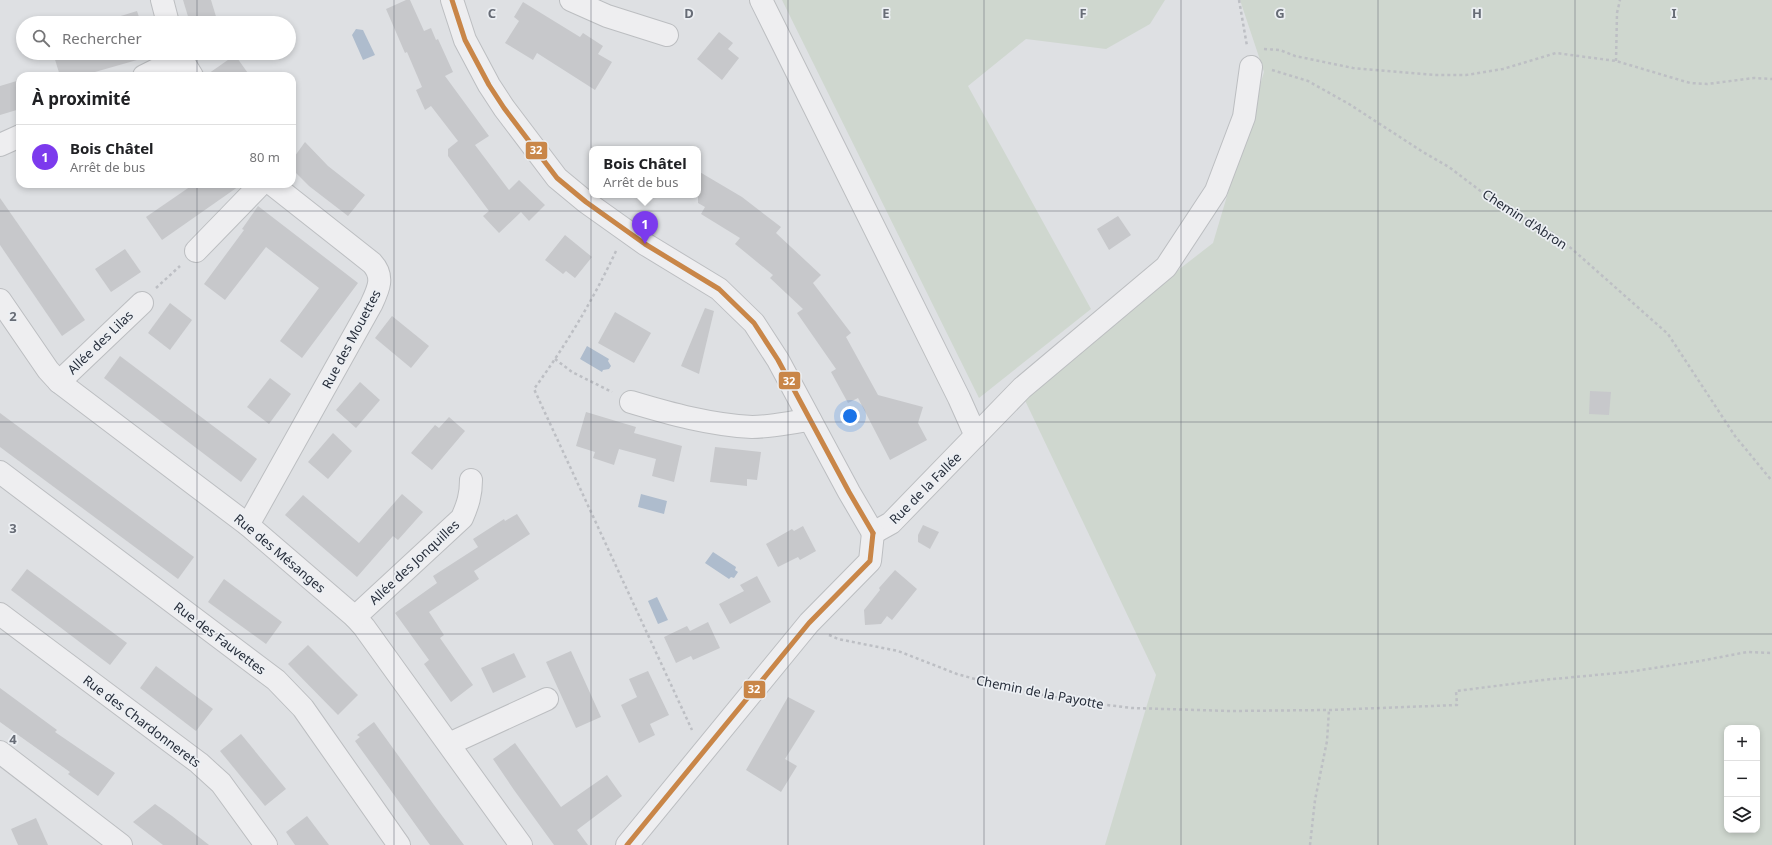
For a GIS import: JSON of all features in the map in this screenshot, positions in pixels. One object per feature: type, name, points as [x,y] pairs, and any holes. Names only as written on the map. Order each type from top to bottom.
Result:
[{"type":"street","points":[[162,0],[166,16]]},
{"type":"street","points":[[452,0],[465,40],[480,68],[504,108],[541,159],[557,178],[586,202],[663,256],[719,289],[743,310],[767,342],[873,533],[870,561],[809,623],[627,845]]},
{"type":"street","points":[[571,0],[607,16],[667,35]]},
{"type":"street","points":[[761,0],[959,398],[976,436]]},
{"type":"street","name":"Rue de la Fallée","points":[[873,533],[891,523],[1022,388],[1166,267],[1216,191],[1244,117],[1250,57]]},
{"type":"street","points":[[151,72],[171,60]]},
{"type":"street","points":[[182,60],[190,72]]},
{"type":"street","points":[[0,146],[16,138]]},
{"type":"street","points":[[196,251],[257,188]]},
{"type":"street","name":"Rue des Mouettes","points":[[248,525],[371,305],[380,281],[379,274],[372,263],[277,188]]},
{"type":"street","name":"Rue des Mésanges","points":[[0,300],[48,370],[59,382],[248,525],[364,627],[521,845]]},
{"type":"street","name":"Allée des Lilas","points":[[59,382],[142,303]]},
{"type":"street","points":[[631,402],[685,417],[753,427],[810,420]]},
{"type":"street","name":"Rue des Fauvettes","points":[[0,472],[276,680],[302,708],[399,845]]},
{"type":"street","name":"Allée des Jonquilles","points":[[355,618],[462,518],[469,504],[471,480]]},
{"type":"street","name":"Rue des Chardonnerets","points":[[0,614],[199,763],[222,783],[266,845]]},
{"type":"street","points":[[449,744],[547,699]]},
{"type":"street","points":[[0,752],[121,845]]},
{"type":"path","points":[[1239,0],[1250,57],[1280,50],[1295,56],[1353,68],[1434,75],[1466,75],[1495,70],[1556,54],[1616,61],[1690,83],[1706,84],[1754,78],[1772,79]]},
{"type":"path","points":[[1616,61],[1617,13],[1620,0]]},
{"type":"path","name":"Chemin d'Abron","points":[[1250,57],[1278,71],[1308,81],[1349,104],[1449,167],[1495,202],[1552,232],[1668,334],[1736,436],[1772,481]]},
{"type":"path","points":[[626,230],[587,308],[534,389],[695,737],[708,748]]},
{"type":"path","points":[[142,303],[196,251]]},
{"type":"path","points":[[555,359],[572,372],[631,402]]},
{"type":"path","name":"Chemin de la Payotte","points":[[809,623],[838,639],[898,651],[957,674],[1037,694],[1132,708],[1207,710],[1329,710],[1457,705],[1456,691],[1543,680],[1628,672],[1747,652],[1772,654]]},
{"type":"path","points":[[1310,845],[1315,800],[1327,741],[1329,710]]},
{"type":"shaded area","points":[[782,0],[1165,0],[1150,24],[1106,49],[1026,39],[968,86],[1091,309],[979,398]]},
{"type":"shaded area","points":[[1240,0],[1772,0],[1772,845],[1105,845],[1156,675],[1021,392],[1213,243],[1264,72]]},
{"type":"water","points":[[356,29],[363,30],[375,55],[363,60],[352,35]]},
{"type":"water","points":[[587,346],[609,359],[608,361],[611,366],[609,369],[603,370],[602,372],[580,359]]},
{"type":"water","points":[[641,494],[667,501],[664,514],[638,507]]},
{"type":"water","points":[[713,552],[736,567],[735,570],[738,572],[734,578],[731,577],[729,579],[705,563]]},
{"type":"water","points":[[657,597],[668,620],[658,624],[648,601]]},
{"type":"building","points":[[183,0],[211,0],[216,16],[188,16]]},
{"type":"building","points":[[406,0],[410,0],[424,31],[431,28],[436,40],[438,39],[453,72],[445,76],[489,136],[475,145],[509,190],[519,180],[545,205],[529,221],[521,212],[499,233],[483,216],[489,211],[448,156],[448,149],[458,141],[431,106],[425,110],[416,90],[422,87],[386,9]]},
{"type":"building","points":[[523,2],[580,37],[583,33],[603,46],[598,54],[612,62],[595,90],[537,53],[533,60],[505,43],[519,21],[514,17]]},
{"type":"building","points":[[137,11],[139,16],[121,16]]},
{"type":"building","points":[[719,32],[733,43],[728,49],[739,58],[722,80],[697,59]]},
{"type":"building","points":[[55,60],[137,60],[95,72],[59,72]]},
{"type":"building","points":[[228,60],[239,60],[247,72],[211,72]]},
{"type":"building","points":[[16,81],[16,110],[0,115],[0,86]]},
{"type":"building","points":[[305,142],[328,166],[365,195],[348,216],[309,186],[296,173],[296,154]]},
{"type":"building","points":[[701,173],[742,197],[781,227],[776,233],[821,275],[813,283],[851,333],[846,337],[878,395],[923,407],[918,423],[927,440],[890,460],[858,398],[848,403],[831,372],[836,369],[797,313],[803,309],[770,278],[773,275],[735,244],[740,238],[701,214],[705,207],[698,203],[698,198],[701,198]]},
{"type":"building","points":[[188,188],[236,188],[162,240],[146,217]]},
{"type":"building","points":[[0,198],[85,320],[62,336],[0,245]]},
{"type":"building","points":[[258,206],[358,283],[302,358],[280,341],[319,288],[266,247],[225,300],[204,284],[244,230],[242,229]]},
{"type":"building","points":[[1118,216],[1131,235],[1109,250],[1097,229]]},
{"type":"building","points":[[565,235],[592,257],[575,278],[566,271],[563,274],[545,260]]},
{"type":"building","points":[[125,249],[141,272],[111,292],[95,269]]},
{"type":"building","points":[[170,303],[192,320],[170,350],[148,333]]},
{"type":"building","points":[[705,308],[714,311],[699,374],[681,366]]},
{"type":"building","points":[[615,312],[651,333],[634,363],[598,343]]},
{"type":"building","points":[[392,316],[429,346],[411,368],[375,338]]},
{"type":"building","points":[[120,356],[257,459],[241,482],[104,378]]},
{"type":"building","points":[[270,378],[291,394],[269,424],[247,407]]},
{"type":"building","points":[[360,382],[380,400],[356,428],[336,410]]},
{"type":"building","points":[[1590,391],[1611,392],[1609,415],[1589,414]]},
{"type":"building","points":[[586,412],[636,427],[634,433],[682,446],[674,482],[652,476],[656,459],[619,449],[614,465],[593,458],[595,452],[576,446]]},
{"type":"building","points":[[0,413],[194,557],[178,579],[0,447]]},
{"type":"building","points":[[449,417],[465,431],[432,470],[411,453],[435,425],[439,428]]},
{"type":"building","points":[[333,433],[352,451],[328,479],[308,462]]},
{"type":"building","points":[[715,447],[761,452],[757,480],[747,479],[747,486],[710,482]]},
{"type":"building","points":[[402,494],[423,512],[398,540],[393,536],[357,577],[285,515],[303,495],[359,543]]},
{"type":"building","points":[[517,514],[530,534],[474,571],[479,579],[429,612],[444,635],[440,638],[473,685],[451,702],[424,664],[429,660],[395,613],[437,583],[433,576],[478,547],[473,539],[504,519],[505,521]]},
{"type":"building","points":[[923,525],[939,532],[930,549],[918,542],[918,535]]},
{"type":"building","points":[[803,526],[816,551],[800,560],[798,557],[778,567],[766,544],[792,529],[794,531]]},
{"type":"building","points":[[27,569],[127,643],[110,665],[11,590]]},
{"type":"building","points":[[895,570],[917,589],[892,620],[887,616],[881,624],[865,625],[864,610],[880,590],[879,588]]},
{"type":"building","points":[[757,576],[771,602],[730,624],[719,604],[744,591],[740,585]]},
{"type":"building","points":[[224,579],[282,622],[266,644],[208,602]]},
{"type":"building","points":[[708,622],[720,648],[693,660],[691,656],[676,663],[664,637],[687,626],[690,631]]},
{"type":"building","points":[[308,645],[358,695],[338,715],[288,664]]},
{"type":"building","points":[[571,651],[601,717],[576,728],[546,662]]},
{"type":"building","points":[[514,653],[526,677],[493,693],[481,668]]},
{"type":"building","points":[[156,666],[213,709],[196,731],[140,688]]},
{"type":"building","points":[[648,671],[669,715],[650,724],[655,735],[639,743],[621,705],[637,697],[629,679]]},
{"type":"building","points":[[0,688],[57,730],[55,732],[115,773],[98,796],[68,774],[70,772],[0,722]]},
{"type":"building","points":[[788,697],[815,711],[785,759],[797,766],[781,792],[746,770]]},
{"type":"building","points":[[374,722],[464,845],[430,845],[355,741],[360,737],[357,735]]},
{"type":"building","points":[[241,734],[286,789],[265,806],[220,751]]},
{"type":"building","points":[[515,743],[561,807],[607,775],[622,796],[577,830],[588,845],[554,845],[514,790],[493,759]]},
{"type":"building","points":[[155,804],[209,845],[163,845],[133,822]]},
{"type":"building","points":[[307,816],[329,845],[295,845],[286,832]]},
{"type":"building","points":[[36,818],[48,845],[18,845],[11,829]]},
{"type":"transit line","name":"32","points":[[452,0],[465,40],[489,85],[504,108],[557,178],[586,202],[645,244],[719,289],[754,323],[778,360],[849,492],[873,533]]},
{"type":"transit line","name":"32","points":[[627,845],[809,623],[870,561],[873,533]]},
{"type":"place","name":"Bois Châtel","points":[[645,244]]}]
